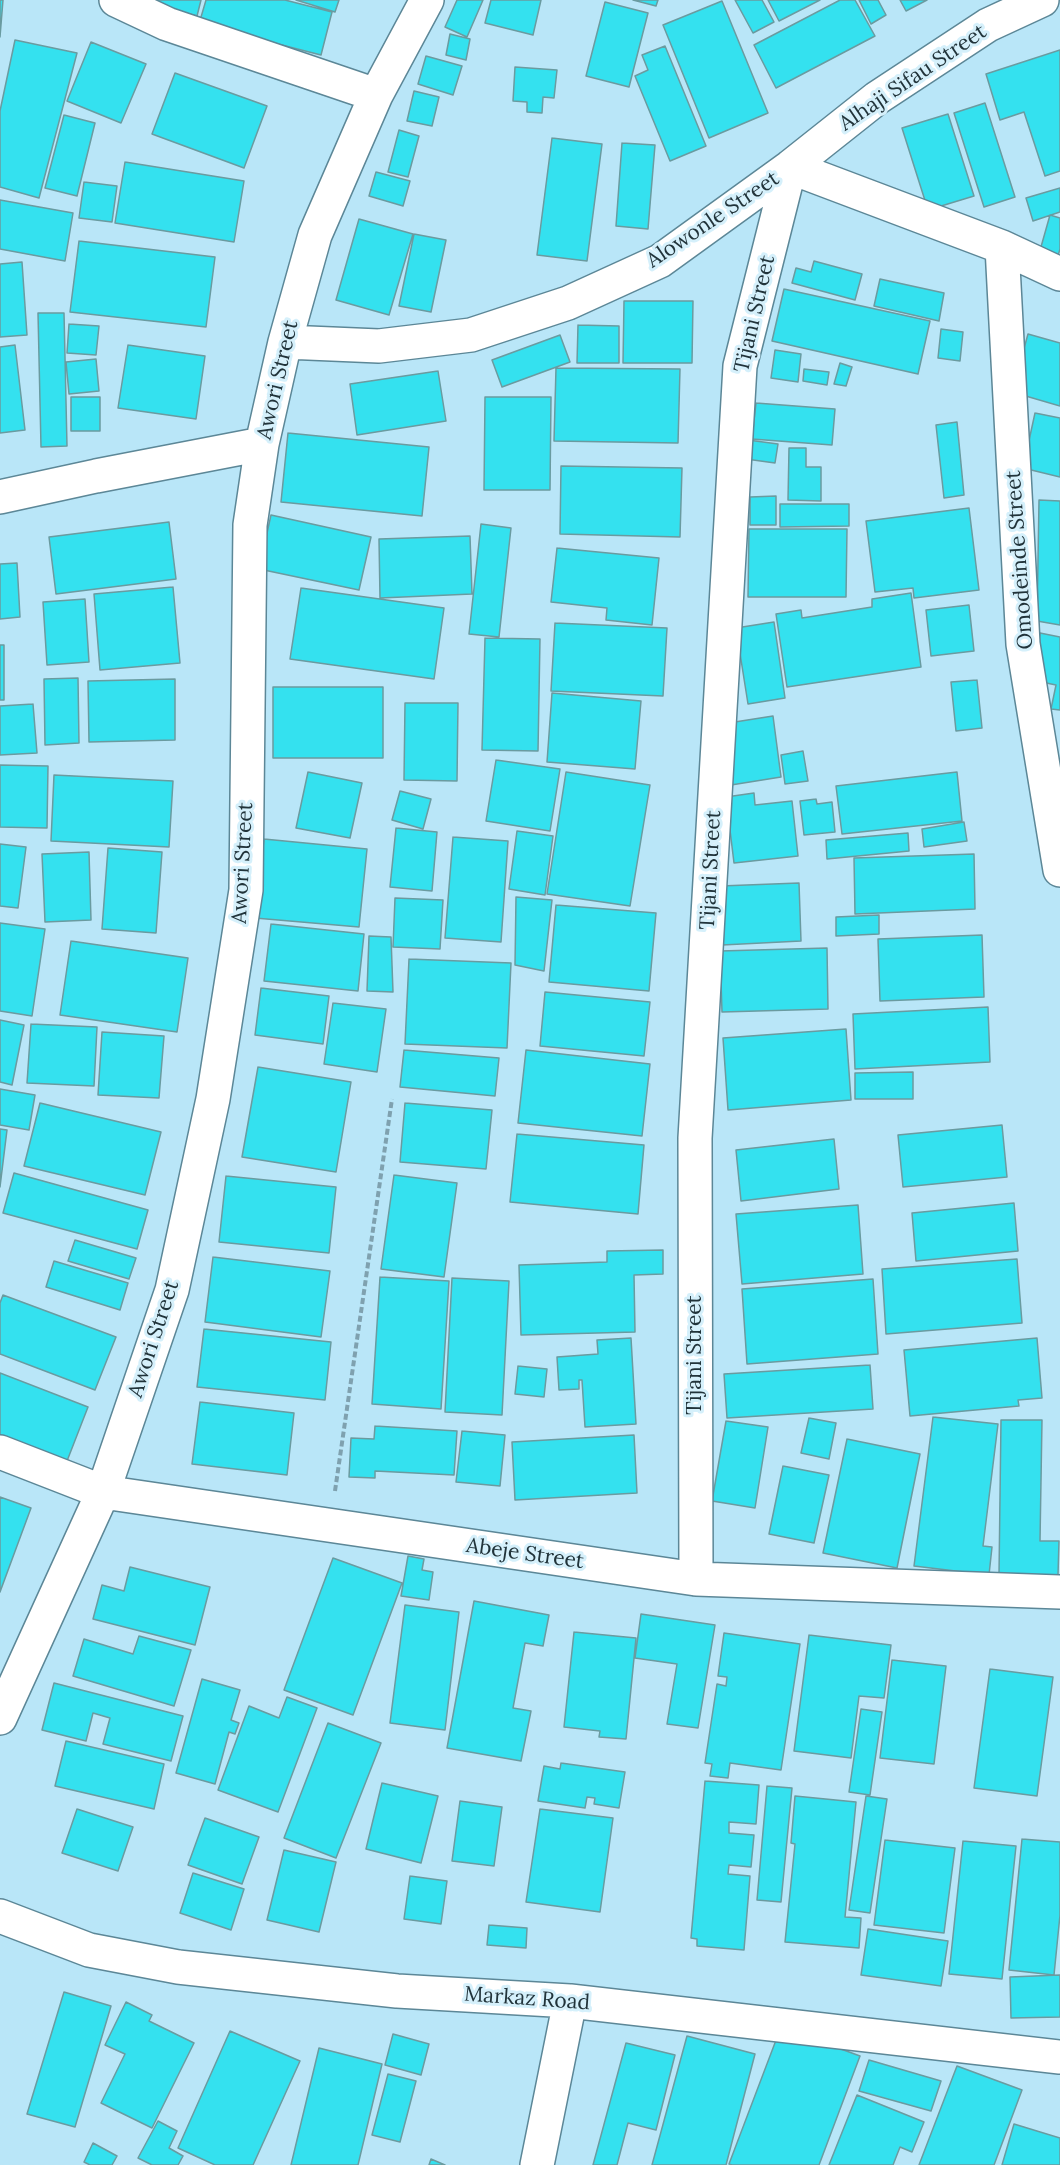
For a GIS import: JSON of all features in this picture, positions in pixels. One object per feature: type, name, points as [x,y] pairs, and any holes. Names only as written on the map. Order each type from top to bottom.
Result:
[{"type":"street","points":[[116,0],[167,24],[376,95]]},
{"type":"street","name":"Awori Street","points":[[0,1718],[103,1492],[172,1290],[213,1099],[246,890],[250,525],[262,444],[285,342],[315,235],[376,95],[427,0]]},
{"type":"street","name":"Alhaji Sifau Street","points":[[790,167],[877,98],[988,25],[1042,0]]},
{"type":"street","name":"Alowonle Street","points":[[285,342],[379,346],[471,335],[568,303],[660,261],[790,167],[1002,247],[1060,274]]},
{"type":"street","name":"Tijani Street","points":[[696,1579],[695,1138],[740,366],[790,167]]},
{"type":"street","name":"Omodeinde Street","points":[[1002,247],[1023,644],[1060,870]]},
{"type":"street","points":[[0,497],[262,444]]},
{"type":"street","name":"Abeje Street","points":[[0,1452],[103,1492],[696,1579],[1060,1592]]},
{"type":"street","name":"Markaz Road","points":[[0,1916],[89,1950],[178,1967],[397,1991],[570,2001],[1060,2056]]},
{"type":"street","points":[[537,2165],[570,2001]]},
{"type":"path","points":[[330,1525],[392,1100]]},
{"type":"building","points":[[0,0],[3,0],[0,37]]},
{"type":"building","points":[[136,0],[201,0],[197,16]]},
{"type":"building","points":[[206,0],[285,0],[332,12],[321,55],[199,24]]},
{"type":"building","points":[[296,0],[339,0],[335,12]]},
{"type":"building","points":[[457,0],[483,0],[467,37],[445,27]]},
{"type":"building","points":[[491,0],[541,0],[533,35],[485,23]]},
{"type":"building","points":[[633,0],[658,0],[656,6]]},
{"type":"building","points":[[735,0],[762,0],[774,22],[753,33]]},
{"type":"building","points":[[768,0],[820,0],[779,21]]},
{"type":"building","points":[[840,0],[855,0],[875,36],[776,88],[754,45]]},
{"type":"building","points":[[859,0],[878,0],[886,15],[871,24]]},
{"type":"building","points":[[900,0],[927,0],[906,11]]},
{"type":"building","points":[[722,1],[768,113],[709,138],[663,25]]},
{"type":"building","points":[[605,2],[648,13],[629,87],[586,76]]},
{"type":"building","points":[[450,34],[470,39],[466,60],[446,55]]},
{"type":"building","points":[[15,40],[77,53],[39,198],[0,187],[0,111]]},
{"type":"building","points":[[91,42],[146,64],[121,123],[67,101]]},
{"type":"building","points":[[665,46],[706,146],[670,161],[635,76],[648,70],[642,55]]},
{"type":"building","points":[[1060,50],[1060,171],[1045,176],[1024,112],[1000,120],[986,74]]},
{"type":"building","points":[[426,56],[462,66],[453,95],[418,84]]},
{"type":"building","points":[[515,67],[557,70],[554,98],[543,97],[542,113],[527,112],[527,102],[513,101]]},
{"type":"building","points":[[175,73],[267,106],[244,168],[152,134]]},
{"type":"building","points":[[414,91],[439,97],[432,126],[407,121]]},
{"type":"building","points":[[985,103],[1015,197],[984,207],[954,113]]},
{"type":"building","points":[[948,114],[974,196],[928,210],[902,128]]},
{"type":"building","points":[[64,115],[95,123],[77,196],[45,188]]},
{"type":"building","points":[[399,130],[419,136],[408,177],[388,172]]},
{"type":"building","points":[[552,138],[602,144],[587,261],[537,255]]},
{"type":"building","points":[[622,143],[655,145],[648,229],[616,226]]},
{"type":"building","points":[[125,162],[244,181],[234,242],[115,223]]},
{"type":"building","points":[[376,172],[410,181],[403,206],[369,196]]},
{"type":"building","points":[[84,182],[117,186],[112,222],[79,218]]},
{"type":"building","points":[[1060,188],[1060,212],[1033,221],[1026,198]]},
{"type":"building","points":[[0,200],[73,213],[65,261],[0,249]]},
{"type":"building","points":[[1050,215],[1060,218],[1060,249],[1055,266],[1037,261]]},
{"type":"building","points":[[359,219],[413,234],[389,315],[336,300]]},
{"type":"building","points":[[414,234],[446,240],[431,312],[399,306]]},
{"type":"building","points":[[79,241],[215,257],[206,327],[70,312]]},
{"type":"building","points":[[814,261],[862,274],[855,300],[792,283],[796,268],[811,272]]},
{"type":"building","points":[[22,262],[27,335],[0,337],[0,264]]},
{"type":"building","points":[[880,279],[944,293],[939,321],[874,306]]},
{"type":"building","points":[[784,289],[930,321],[918,374],[772,341]]},
{"type":"building","points":[[624,301],[693,301],[692,363],[623,363]]},
{"type":"building","points":[[38,313],[64,313],[67,446],[41,447]]},
{"type":"building","points":[[69,324],[99,326],[96,355],[67,353]]},
{"type":"building","points":[[578,325],[619,326],[619,363],[577,363]]},
{"type":"building","points":[[941,329],[963,332],[960,361],[938,358]]},
{"type":"building","points":[[1028,334],[1060,343],[1060,406],[1012,392]]},
{"type":"building","points":[[560,335],[570,362],[502,387],[492,360]]},
{"type":"building","points":[[15,345],[25,430],[0,433],[0,347]]},
{"type":"building","points":[[128,345],[205,356],[196,419],[118,408]]},
{"type":"building","points":[[775,350],[801,354],[798,382],[771,378]]},
{"type":"building","points":[[96,359],[99,391],[69,394],[66,362]]},
{"type":"building","points":[[840,363],[852,367],[846,386],[834,384]]},
{"type":"building","points":[[556,368],[680,369],[678,443],[554,441]]},
{"type":"building","points":[[804,369],[829,372],[827,385],[803,381]]},
{"type":"building","points":[[438,371],[446,421],[357,435],[350,384]]},
{"type":"building","points":[[71,397],[100,397],[100,431],[71,431]]},
{"type":"building","points":[[485,397],[551,397],[550,490],[484,490]]},
{"type":"building","points":[[756,403],[835,409],[832,445],[752,439]]},
{"type":"building","points":[[1035,413],[1060,418],[1060,477],[1023,468]]},
{"type":"building","points":[[957,422],[964,495],[944,498],[936,425]]},
{"type":"building","points":[[288,433],[429,447],[422,516],[281,502]]},
{"type":"building","points":[[748,440],[778,444],[775,463],[746,459]]},
{"type":"building","points":[[789,448],[806,448],[806,467],[821,467],[821,501],[788,500]]},
{"type":"building","points":[[561,466],[682,468],[680,537],[560,534]]},
{"type":"building","points":[[776,496],[776,525],[750,525],[750,497]]},
{"type":"building","points":[[1039,500],[1060,501],[1060,625],[1037,621]]},
{"type":"building","points":[[780,504],[849,504],[849,526],[780,527]]},
{"type":"building","points":[[969,508],[979,590],[914,598],[913,588],[875,592],[866,521]]},
{"type":"building","points":[[271,515],[371,537],[359,590],[259,569]]},
{"type":"building","points":[[169,522],[176,579],[56,594],[49,537]]},
{"type":"building","points":[[481,524],[511,528],[499,637],[469,634]]},
{"type":"building","points":[[749,529],[847,529],[846,597],[748,597]]},
{"type":"building","points":[[470,536],[472,594],[380,598],[379,539]]},
{"type":"building","points":[[557,548],[659,558],[652,625],[606,620],[607,608],[551,602]]},
{"type":"building","points":[[17,563],[20,617],[0,619],[0,564]]},
{"type":"building","points":[[173,587],[180,663],[100,670],[94,594]]},
{"type":"building","points":[[301,588],[444,608],[434,679],[290,659]]},
{"type":"building","points":[[911,593],[921,667],[787,687],[776,614],[801,610],[802,618],[872,607],[872,599]]},
{"type":"building","points":[[85,599],[89,662],[47,665],[43,602]]},
{"type":"building","points":[[969,605],[974,651],[931,656],[926,610]]},
{"type":"building","points":[[774,622],[785,698],[748,704],[736,628]]},
{"type":"building","points":[[555,623],[667,628],[663,696],[551,691]]},
{"type":"building","points":[[1040,633],[1060,637],[1060,710],[1051,709],[1056,685],[1032,680]]},
{"type":"building","points":[[485,638],[540,639],[538,751],[482,750]]},
{"type":"building","points":[[0,645],[4,645],[4,700],[0,700]]},
{"type":"building","points":[[78,678],[79,743],[45,745],[44,679]]},
{"type":"building","points":[[175,679],[175,740],[89,742],[88,681]]},
{"type":"building","points":[[977,680],[982,728],[956,731],[951,682]]},
{"type":"building","points":[[273,687],[383,687],[383,758],[273,758]]},
{"type":"building","points":[[552,693],[641,701],[635,769],[547,762]]},
{"type":"building","points":[[405,703],[458,703],[457,781],[404,780]]},
{"type":"building","points":[[33,704],[37,753],[0,755],[0,706]]},
{"type":"building","points":[[773,716],[781,777],[731,785],[722,724]]},
{"type":"building","points":[[803,751],[808,781],[785,784],[781,755]]},
{"type":"building","points":[[496,760],[560,769],[550,831],[486,821]]},
{"type":"building","points":[[0,765],[48,766],[47,828],[0,827]]},
{"type":"building","points":[[308,772],[362,783],[350,838],[296,828]]},
{"type":"building","points":[[566,772],[650,785],[630,906],[547,894]]},
{"type":"building","points":[[957,772],[962,821],[842,834],[836,786]]},
{"type":"building","points":[[54,775],[173,781],[169,847],[51,841]]},
{"type":"building","points":[[400,791],[431,799],[423,829],[392,820]]},
{"type":"building","points":[[754,793],[755,805],[792,801],[798,856],[734,863],[726,797]]},
{"type":"building","points":[[816,799],[817,804],[832,802],[835,832],[804,835],[800,801]]},
{"type":"building","points":[[964,822],[967,841],[924,847],[922,829]]},
{"type":"building","points":[[396,828],[437,832],[432,891],[390,887]]},
{"type":"building","points":[[517,831],[553,836],[545,895],[509,889]]},
{"type":"building","points":[[908,833],[909,851],[827,859],[826,840]]},
{"type":"building","points":[[453,837],[508,841],[501,942],[445,938]]},
{"type":"building","points":[[264,839],[367,849],[359,927],[255,918]]},
{"type":"building","points":[[0,844],[26,847],[18,908],[0,906]]},
{"type":"building","points":[[108,848],[162,852],[156,933],[102,929]]},
{"type":"building","points":[[89,852],[91,920],[45,922],[42,854]]},
{"type":"building","points":[[974,854],[975,909],[855,914],[854,858]]},
{"type":"building","points":[[799,883],[801,941],[722,945],[720,886]]},
{"type":"building","points":[[516,897],[552,900],[544,971],[515,965]]},
{"type":"building","points":[[395,898],[443,900],[440,949],[393,947]]},
{"type":"building","points":[[556,905],[656,913],[649,991],[549,982]]},
{"type":"building","points":[[879,915],[879,934],[836,936],[836,917]]},
{"type":"building","points":[[0,923],[45,929],[32,1016],[0,1011]]},
{"type":"building","points":[[271,924],[364,934],[358,991],[264,981]]},
{"type":"building","points":[[982,935],[984,997],[880,1001],[878,939]]},
{"type":"building","points":[[369,936],[391,937],[393,992],[367,991]]},
{"type":"building","points":[[71,941],[188,958],[177,1032],[60,1015]]},
{"type":"building","points":[[827,948],[828,1009],[722,1012],[720,951]]},
{"type":"building","points":[[409,959],[511,963],[507,1048],[405,1044]]},
{"type":"building","points":[[261,988],[329,996],[323,1044],[255,1035]]},
{"type":"building","points":[[545,992],[650,1002],[644,1056],[540,1046]]},
{"type":"building","points":[[333,1003],[386,1009],[377,1072],[324,1064]]},
{"type":"building","points":[[988,1007],[990,1062],[855,1069],[853,1014]]},
{"type":"building","points":[[0,1020],[24,1025],[12,1085],[0,1082]]},
{"type":"building","points":[[31,1024],[97,1027],[94,1086],[27,1083]]},
{"type":"building","points":[[846,1029],[851,1100],[728,1110],[723,1038]]},
{"type":"building","points":[[102,1032],[164,1036],[159,1098],[98,1095]]},
{"type":"building","points":[[404,1050],[499,1058],[495,1096],[400,1087]]},
{"type":"building","points":[[526,1050],[650,1064],[642,1136],[518,1123]]},
{"type":"building","points":[[258,1067],[351,1082],[336,1172],[242,1157]]},
{"type":"building","points":[[913,1072],[913,1099],[855,1099],[855,1073]]},
{"type":"building","points":[[0,1089],[35,1095],[29,1130],[0,1125]]},
{"type":"building","points":[[40,1103],[161,1132],[145,1195],[24,1166]]},
{"type":"building","points":[[405,1103],[492,1110],[486,1169],[400,1162]]},
{"type":"building","points":[[1002,1125],[1007,1177],[903,1187],[898,1135]]},
{"type":"building","points":[[0,1129],[7,1130],[0,1187]]},
{"type":"building","points":[[517,1134],[644,1145],[638,1214],[510,1202]]},
{"type":"building","points":[[834,1139],[839,1189],[741,1201],[736,1150]]},
{"type":"building","points":[[14,1173],[148,1210],[137,1249],[3,1213]]},
{"type":"building","points":[[394,1175],[457,1183],[444,1277],[381,1269]]},
{"type":"building","points":[[226,1176],[336,1187],[329,1253],[219,1242]]},
{"type":"building","points":[[1014,1203],[1018,1251],[916,1261],[912,1213]]},
{"type":"building","points":[[858,1205],[863,1274],[742,1284],[736,1214]]},
{"type":"building","points":[[75,1240],[136,1258],[129,1279],[68,1261]]},
{"type":"building","points":[[663,1250],[663,1274],[634,1275],[635,1332],[521,1335],[519,1265],[607,1262],[607,1251]]},
{"type":"building","points":[[213,1257],[330,1271],[321,1337],[205,1322]]},
{"type":"building","points":[[1017,1259],[1022,1323],[886,1334],[882,1269]]},
{"type":"building","points":[[54,1261],[128,1283],[120,1310],[46,1287]]},
{"type":"building","points":[[380,1277],[449,1281],[441,1409],[372,1404]]},
{"type":"building","points":[[452,1278],[509,1281],[502,1415],[445,1412]]},
{"type":"building","points":[[873,1279],[878,1354],[747,1364],[742,1289]]},
{"type":"building","points":[[3,1295],[116,1337],[95,1390],[0,1354],[0,1303]]},
{"type":"building","points":[[204,1329],[331,1342],[325,1400],[197,1387]]},
{"type":"building","points":[[631,1338],[636,1424],[585,1427],[582,1380],[579,1380],[579,1389],[559,1390],[557,1357],[598,1354],[597,1340]]},
{"type":"building","points":[[1037,1338],[1042,1398],[1018,1400],[1019,1406],[910,1416],[904,1350]]},
{"type":"building","points":[[870,1365],[873,1409],[727,1418],[724,1374]]},
{"type":"building","points":[[518,1366],[547,1369],[544,1397],[515,1394]]},
{"type":"building","points":[[0,1373],[88,1407],[67,1461],[0,1435]]},
{"type":"building","points":[[200,1402],[294,1413],[287,1475],[192,1464]]},
{"type":"building","points":[[933,1417],[998,1424],[983,1546],[992,1547],[989,1575],[914,1566]]},
{"type":"building","points":[[809,1418],[836,1423],[829,1459],[801,1453]]},
{"type":"building","points":[[1001,1420],[1042,1420],[1040,1541],[1059,1541],[1058,1575],[999,1575]]},
{"type":"building","points":[[726,1421],[768,1427],[755,1508],[712,1501]]},
{"type":"building","points":[[375,1426],[457,1431],[454,1475],[375,1471],[375,1478],[349,1477],[351,1438],[374,1439]]},
{"type":"building","points":[[462,1431],[505,1435],[500,1486],[456,1482]]},
{"type":"building","points":[[634,1435],[637,1493],[515,1500],[512,1442]]},
{"type":"building","points":[[847,1439],[920,1454],[897,1568],[823,1553]]},
{"type":"building","points":[[783,1466],[829,1475],[814,1543],[769,1534]]},
{"type":"building","points":[[0,1497],[31,1508],[0,1592]]},
{"type":"building","points":[[408,1556],[424,1559],[422,1570],[433,1572],[429,1600],[401,1596]]},
{"type":"building","points":[[333,1558],[402,1583],[353,1715],[284,1690]]},
{"type":"building","points":[[130,1567],[210,1587],[195,1645],[93,1619],[102,1585],[124,1591]]},
{"type":"building","points":[[474,1601],[549,1615],[543,1646],[525,1643],[513,1708],[531,1711],[521,1761],[447,1748]]},
{"type":"building","points":[[405,1605],[459,1612],[445,1730],[390,1723]]},
{"type":"building","points":[[641,1614],[715,1625],[698,1728],[667,1724],[677,1664],[635,1658]]},
{"type":"building","points":[[574,1632],[636,1638],[626,1739],[599,1737],[600,1731],[564,1727]]},
{"type":"building","points":[[724,1633],[800,1644],[781,1770],[730,1763],[728,1778],[710,1776],[712,1764],[705,1763],[717,1684],[726,1686],[727,1677],[718,1676]]},
{"type":"building","points":[[809,1635],[891,1645],[884,1698],[859,1696],[851,1758],[794,1751]]},
{"type":"building","points":[[139,1636],[191,1650],[174,1706],[73,1676],[84,1639],[133,1654]]},
{"type":"building","points":[[892,1660],[946,1666],[934,1764],[880,1758]]},
{"type":"building","points":[[990,1669],[1053,1677],[1037,1796],[974,1788]]},
{"type":"building","points":[[202,1679],[240,1690],[231,1720],[239,1723],[235,1734],[229,1732],[215,1784],[176,1773]]},
{"type":"building","points":[[54,1683],[183,1716],[171,1761],[103,1744],[110,1718],[93,1713],[86,1741],[42,1730]]},
{"type":"building","points":[[287,1697],[317,1708],[278,1812],[218,1790],[249,1706],[279,1718]]},
{"type":"building","points":[[861,1709],[882,1712],[870,1795],[849,1792]]},
{"type":"building","points":[[328,1723],[381,1743],[336,1858],[284,1838]]},
{"type":"building","points":[[66,1741],[164,1764],[154,1809],[55,1786]]},
{"type":"building","points":[[561,1763],[625,1772],[619,1808],[594,1804],[595,1798],[587,1797],[585,1808],[538,1801],[544,1766],[560,1769]]},
{"type":"building","points":[[705,1781],[759,1785],[756,1824],[729,1822],[729,1833],[754,1835],[751,1867],[729,1865],[728,1874],[750,1876],[744,1950],[697,1946],[697,1939],[691,1938]]},
{"type":"building","points":[[382,1783],[438,1796],[421,1863],[366,1849]]},
{"type":"building","points":[[767,1786],[792,1788],[781,1902],[757,1900]]},
{"type":"building","points":[[795,1796],[856,1802],[845,1917],[861,1918],[859,1948],[785,1942],[795,1844],[791,1843]]},
{"type":"building","points":[[866,1796],[887,1799],[870,1913],[849,1910]]},
{"type":"building","points":[[460,1801],[502,1807],[494,1866],[452,1861]]},
{"type":"building","points":[[77,1809],[133,1827],[118,1871],[62,1853]]},
{"type":"building","points":[[540,1809],[613,1818],[600,1912],[526,1902]]},
{"type":"building","points":[[205,1818],[259,1837],[242,1884],[188,1865]]},
{"type":"building","points":[[1022,1839],[1060,1842],[1060,1915],[1054,1975],[1009,1970]]},
{"type":"building","points":[[885,1840],[955,1848],[944,1933],[874,1925]]},
{"type":"building","points":[[963,1841],[1016,1846],[1002,1979],[949,1974]]},
{"type":"building","points":[[284,1850],[336,1862],[319,1932],[267,1920]]},
{"type":"building","points":[[193,1873],[244,1889],[231,1930],[180,1913]]},
{"type":"building","points":[[410,1876],[447,1881],[441,1924],[404,1919]]},
{"type":"building","points":[[489,1925],[527,1928],[526,1948],[487,1945]]},
{"type":"building","points":[[868,1929],[948,1941],[941,1986],[861,1975]]},
{"type":"building","points":[[1060,1975],[1060,2017],[1011,2018],[1010,1977]]},
{"type":"building","points":[[64,1992],[111,2006],[75,2127],[27,2114]]},
{"type":"building","points":[[126,2002],[152,2015],[149,2021],[194,2043],[152,2128],[101,2103],[125,2054],[105,2045]]},
{"type":"building","points":[[781,2027],[860,2056],[819,2165],[729,2164]]},
{"type":"building","points":[[230,2031],[300,2061],[253,2165],[215,2165],[178,2148]]},
{"type":"building","points":[[393,2034],[429,2044],[421,2075],[385,2065]]},
{"type":"building","points":[[687,2036],[755,2054],[726,2165],[652,2165]]},
{"type":"building","points":[[626,2043],[675,2055],[656,2130],[628,2123],[617,2165],[593,2165]]},
{"type":"building","points":[[319,2048],[382,2064],[358,2165],[291,2165]]},
{"type":"building","points":[[869,2060],[941,2081],[931,2111],[859,2091]]},
{"type":"building","points":[[957,2066],[1022,2090],[994,2165],[919,2165]]},
{"type":"building","points":[[388,2074],[416,2081],[400,2142],[372,2135]]},
{"type":"building","points":[[857,2095],[924,2122],[912,2152],[900,2147],[893,2165],[829,2165]]},
{"type":"building","points":[[158,2121],[177,2131],[169,2148],[183,2156],[178,2165],[152,2165],[138,2158]]},
{"type":"building","points":[[1014,2124],[1060,2138],[1060,2165],[1002,2165]]},
{"type":"building","points":[[93,2143],[117,2156],[112,2165],[90,2165],[84,2162]]},
{"type":"building","points":[[431,2159],[445,2165],[429,2165]]}]
